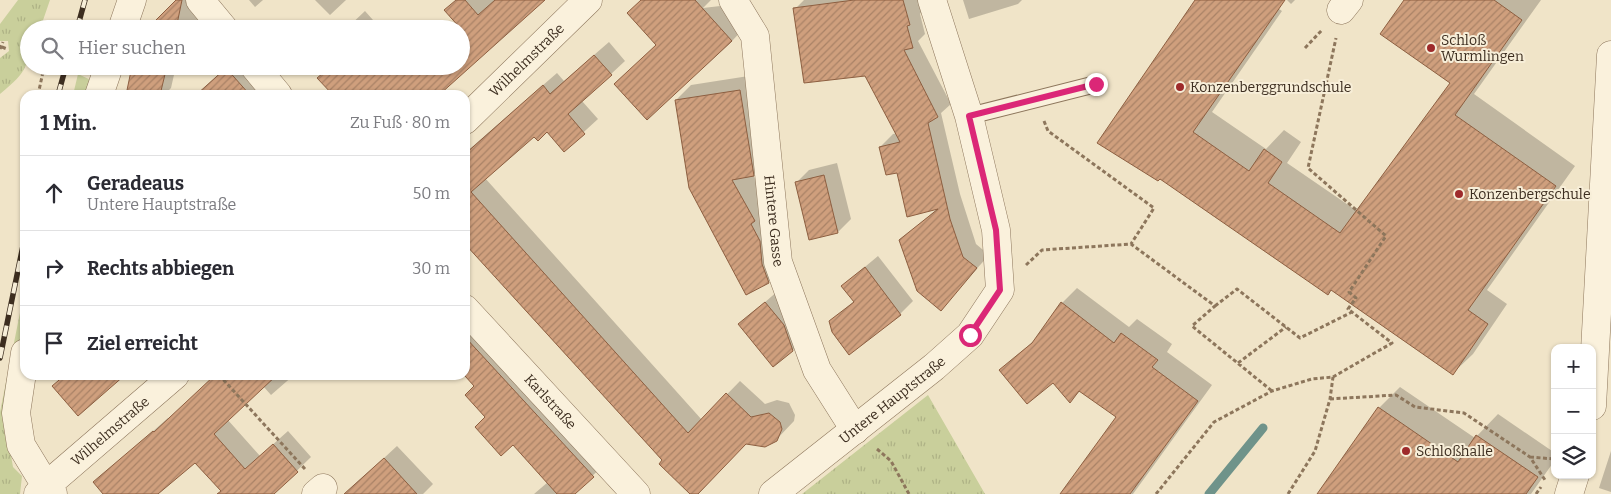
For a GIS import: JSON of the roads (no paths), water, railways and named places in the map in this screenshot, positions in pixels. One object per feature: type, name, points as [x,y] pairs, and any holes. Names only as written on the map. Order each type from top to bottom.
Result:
[{"type":"street","points":[[125,20],[132,0]]},
{"type":"street","points":[[200,0],[217,20]]},
{"type":"street","name":"Wilhelmstraße","points":[[470,115],[588,0]]},
{"type":"street","name":"Hintere Gasse","points":[[733,0],[755,36],[778,262],[817,370],[855,430]]},
{"type":"street","points":[[932,0],[969,116]]},
{"type":"street","points":[[1593,389],[1611,55]]},
{"type":"street","points":[[101,90],[106,75]]},
{"type":"street","points":[[261,75],[274,90]]},
{"type":"street","name":"Untere Hauptstraße","points":[[773,494],[855,430],[970,335],[1000,290],[996,230],[969,116]]},
{"type":"street","name":"Karlstraße","points":[[470,314],[636,494]]},
{"type":"street","points":[[21,380],[16,413],[21,445],[45,491]]},
{"type":"street","name":"Wilhelmstraße","points":[[45,491],[169,380]]},
{"type":"street","points":[[1596,415],[1611,416]]},
{"type":"street","points":[[1569,494],[1574,479]]},
{"type":"lane","points":[[969,116],[1096,84]]},
{"type":"waterway","points":[[1209,494],[1263,428]]},
{"type":"railway","points":[[79,20],[85,0]]},
{"type":"railway","points":[[59,90],[64,75]]},
{"type":"railway","points":[[0,358],[20,260]]},
{"type":"place","name":"Schloß Wurmlingen","points":[[1431,48]]},
{"type":"place","name":"Konzenberggrundschule","points":[[1180,87]]},
{"type":"place","name":"Konzenbergschule","points":[[1459,194]]},
{"type":"place","name":"Schloßhalle","points":[[1406,451]]}]
